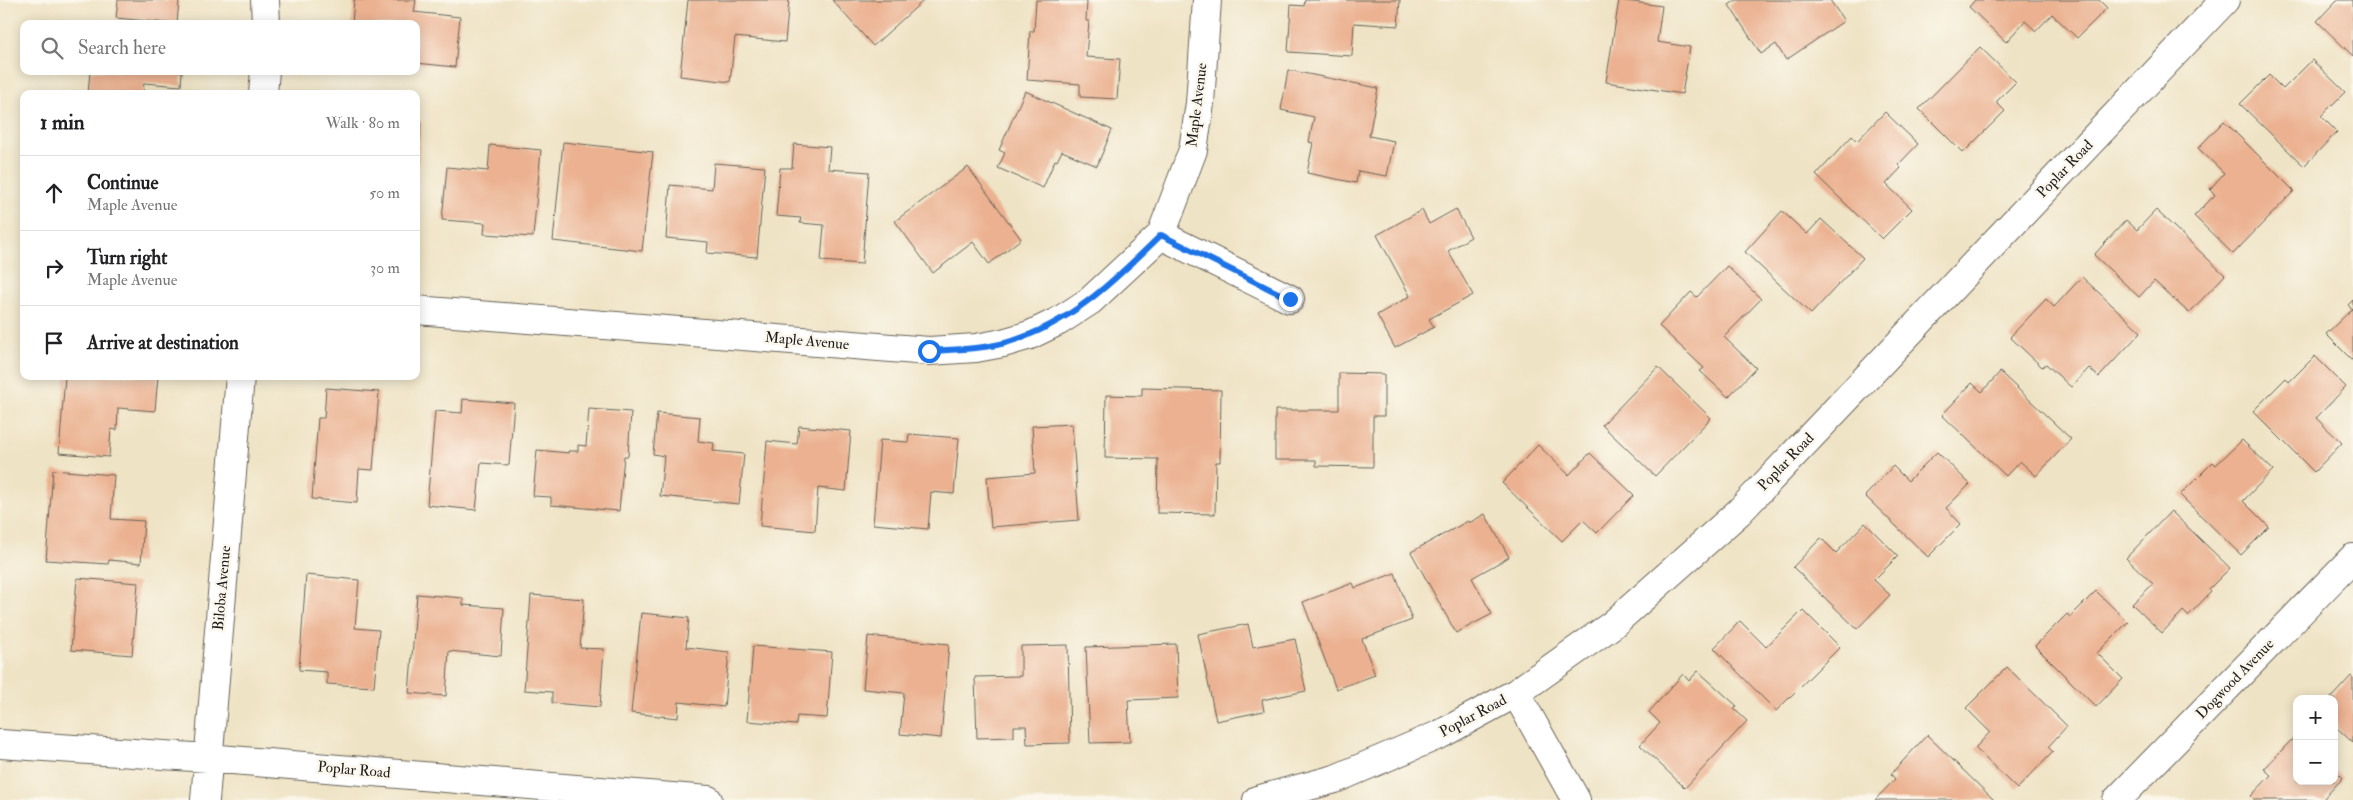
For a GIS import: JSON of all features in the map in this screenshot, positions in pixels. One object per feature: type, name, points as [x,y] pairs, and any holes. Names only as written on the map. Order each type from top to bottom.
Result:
[{"type":"street","points":[[265,0],[266,20]]},
{"type":"street","name":"Maple Avenue","points":[[420,310],[929,351],[976,348],[1030,336],[1059,321],[1090,301],[1161,235],[1194,150],[1200,104],[1207,0]]},
{"type":"street","name":"Poplar Road","points":[[1257,800],[1335,779],[1441,734],[1516,693],[1612,625],[1739,512],[2225,0]]},
{"type":"street","points":[[263,90],[265,75]]},
{"type":"street","points":[[1161,235],[1290,299]]},
{"type":"street","name":"Biloba Avenue","points":[[205,800],[240,380]]},
{"type":"street","name":"Dogwood Avenue","points":[[2116,800],[2353,558]]},
{"type":"street","points":[[1516,693],[1576,800]]},
{"type":"street","name":"Poplar Road","points":[[0,744],[208,758],[654,798],[708,800]]},
{"type":"building","points":[[118,0],[179,0],[177,20],[116,18]]},
{"type":"building","points":[[354,0],[416,0],[414,12],[460,17],[455,67],[420,63],[420,20],[352,20]]},
{"type":"building","points":[[688,0],[789,0],[785,42],[735,37],[730,82],[680,76]]},
{"type":"building","points":[[832,0],[924,0],[873,46]]},
{"type":"building","points":[[1036,0],[1087,0],[1086,21],[1089,21],[1086,57],[1120,59],[1117,99],[1080,97],[1080,84],[1027,80],[1030,31],[1034,31]]},
{"type":"building","points":[[1305,0],[1400,0],[1398,26],[1354,23],[1352,56],[1288,52],[1291,5],[1304,6]]},
{"type":"building","points":[[1619,0],[1662,6],[1657,42],[1690,47],[1682,94],[1606,82]]},
{"type":"building","points":[[1736,0],[1830,0],[1844,21],[1786,60],[1776,44],[1761,54],[1729,5]]},
{"type":"building","points":[[1975,0],[2099,0],[2107,8],[2077,38],[2052,14],[2036,31],[2025,21],[2006,42],[1969,7]]},
{"type":"building","points":[[2337,0],[2353,0],[2353,56],[2317,21]]},
{"type":"building","points":[[1980,47],[2016,82],[1996,102],[2005,111],[1963,153],[1919,109]]},
{"type":"building","points":[[2312,60],[2345,92],[2321,116],[2337,132],[2304,166],[2240,104],[2269,75],[2283,89]]},
{"type":"building","points":[[1288,70],[1378,88],[1369,136],[1394,141],[1387,176],[1358,171],[1356,183],[1307,173],[1313,143],[1309,142],[1314,117],[1281,110]]},
{"type":"building","points":[[90,75],[182,75],[181,86],[144,83],[143,90],[88,90]]},
{"type":"building","points":[[1025,91],[1112,130],[1097,166],[1062,151],[1057,161],[1055,160],[1043,188],[998,168],[1005,153],[999,150]]},
{"type":"building","points":[[1885,112],[1918,144],[1898,165],[1901,168],[1886,184],[1912,209],[1882,239],[1816,175],[1852,136],[1857,141]]},
{"type":"building","points":[[2224,121],[2294,191],[2233,254],[2194,216],[2215,195],[2210,189],[2224,173],[2198,148]]},
{"type":"building","points":[[563,142],[653,152],[642,251],[553,241]]},
{"type":"building","points":[[794,144],[830,147],[828,169],[869,172],[862,264],[821,261],[824,225],[800,223],[801,218],[776,216],[780,168],[792,168]]},
{"type":"building","points":[[490,145],[541,150],[533,237],[484,234],[485,223],[442,220],[447,167],[488,171]]},
{"type":"building","points":[[714,163],[765,167],[757,257],[707,253],[708,242],[666,238],[670,185],[712,189]]},
{"type":"building","points":[[968,167],[1021,239],[989,264],[973,242],[933,273],[895,221]]},
{"type":"building","points":[[1456,209],[1471,237],[1448,251],[1473,295],[1429,319],[1434,327],[1395,348],[1377,315],[1410,296],[1377,235],[1422,210],[1429,224]]},
{"type":"building","points":[[2156,210],[2225,275],[2189,313],[2154,281],[2139,297],[2094,255],[2126,220],[2137,230]]},
{"type":"building","points":[[1782,211],[1807,234],[1821,219],[1863,258],[1811,314],[1745,252]]},
{"type":"building","points":[[1727,266],[1761,299],[1724,337],[1756,368],[1728,397],[1700,371],[1704,368],[1659,326],[1691,292],[1697,297]]},
{"type":"building","points":[[2082,277],[2141,332],[2099,377],[2089,368],[2071,387],[2046,364],[2042,367],[2010,337],[2046,299],[2054,307]]},
{"type":"building","points":[[2353,300],[2353,361],[2326,334],[2352,309],[2348,305]]},
{"type":"building","points":[[2315,356],[2346,387],[2316,418],[2342,443],[2314,472],[2253,411],[2286,378],[2289,382]]},
{"type":"building","points":[[1658,367],[1711,418],[1655,476],[1602,425]]},
{"type":"building","points":[[2000,372],[2071,439],[2036,476],[2020,461],[2006,476],[1942,415],[1972,383],[1982,392]]},
{"type":"building","points":[[1339,373],[1384,374],[1384,416],[1373,416],[1373,467],[1316,466],[1316,460],[1275,460],[1275,410],[1339,410]]},
{"type":"building","points":[[65,380],[158,380],[155,411],[118,408],[117,430],[111,429],[109,457],[59,453]]},
{"type":"building","points":[[326,388],[379,392],[373,470],[359,469],[357,503],[312,499],[318,418],[324,418]]},
{"type":"building","points":[[1142,388],[1221,390],[1220,462],[1216,462],[1215,514],[1157,513],[1158,459],[1105,458],[1106,395],[1142,396]]},
{"type":"building","points":[[463,399],[514,403],[509,465],[481,463],[476,510],[427,505],[435,411],[462,413]]},
{"type":"building","points":[[589,409],[631,412],[628,456],[624,456],[619,511],[551,505],[551,497],[533,496],[537,450],[569,453],[568,451],[578,451],[578,445],[586,446]]},
{"type":"building","points":[[657,413],[700,417],[698,441],[714,443],[713,451],[744,454],[739,504],[660,496],[664,456],[653,454]]},
{"type":"building","points":[[1072,424],[1079,520],[991,527],[987,477],[1035,473],[1032,426]]},
{"type":"building","points":[[799,426],[851,431],[846,491],[818,488],[815,531],[760,526],[767,441],[797,444]]},
{"type":"building","points":[[909,434],[959,438],[954,494],[931,492],[928,529],[873,524],[880,440],[908,442]]},
{"type":"building","points":[[2242,440],[2273,470],[2243,501],[2269,527],[2241,555],[2180,495],[2213,462],[2216,465]]},
{"type":"building","points":[[1538,445],[1569,475],[1590,453],[1634,495],[1597,533],[1583,520],[1562,541],[1502,483]]},
{"type":"building","points":[[1937,452],[1970,484],[1946,508],[1961,524],[1928,557],[1865,496],[1893,466],[1908,481]]},
{"type":"building","points":[[53,470],[114,475],[111,519],[144,521],[141,563],[109,560],[108,564],[46,560]]},
{"type":"building","points":[[2171,511],[2230,568],[2209,589],[2211,592],[2188,616],[2183,611],[2162,633],[2132,604],[2153,584],[2126,558]]},
{"type":"building","points":[[1485,514],[1509,557],[1472,578],[1492,614],[1456,633],[1411,552],[1468,521],[1469,523]]},
{"type":"building","points":[[1865,523],[1898,556],[1874,580],[1890,595],[1857,629],[1793,567],[1821,538],[1836,553]]},
{"type":"building","points":[[1395,573],[1412,620],[1362,639],[1375,675],[1336,689],[1303,602],[1353,583],[1355,588]]},
{"type":"building","points":[[306,575],[359,580],[355,628],[379,630],[374,687],[327,684],[327,672],[299,670]]},
{"type":"building","points":[[77,578],[138,583],[132,655],[71,650]]},
{"type":"building","points":[[2096,591],[2128,622],[2097,653],[2123,679],[2096,707],[2035,646],[2067,614],[2070,617]]},
{"type":"building","points":[[417,594],[463,598],[463,605],[504,608],[501,656],[449,651],[446,696],[409,693]]},
{"type":"building","points":[[531,595],[584,599],[580,648],[604,649],[600,707],[552,703],[552,692],[524,690]]},
{"type":"building","points":[[1803,610],[1840,647],[1776,711],[1714,648],[1740,621],[1766,647]]},
{"type":"building","points":[[641,613],[689,618],[686,647],[729,652],[724,707],[679,702],[678,718],[631,713]]},
{"type":"building","points":[[1248,624],[1253,647],[1295,639],[1306,691],[1262,700],[1264,711],[1216,721],[1198,634]]},
{"type":"building","points":[[868,636],[949,644],[941,738],[900,734],[904,693],[863,689]]},
{"type":"building","points":[[1176,644],[1178,698],[1128,700],[1130,742],[1090,743],[1086,647]]},
{"type":"building","points":[[1068,645],[1070,743],[1027,744],[1026,726],[1014,726],[1014,737],[977,738],[975,677],[1021,676],[1021,646]]},
{"type":"building","points":[[753,646],[832,652],[827,718],[797,716],[796,725],[747,721]]},
{"type":"building","points":[[2007,667],[2067,726],[2048,747],[2053,752],[2017,789],[1975,748],[1990,732],[1966,708]]},
{"type":"building","points":[[1698,671],[1737,706],[1734,709],[1747,721],[1685,788],[1640,745],[1660,723],[1649,712],[1683,674],[1689,681]]},
{"type":"building","points":[[2351,676],[2353,678],[2353,743],[2338,729],[2338,695],[2334,695]]},
{"type":"building","points":[[1927,735],[1994,800],[1875,800],[1895,779],[1891,774]]},
{"type":"building","points":[[2293,738],[2293,785],[2336,785],[2324,798],[2326,800],[2255,800],[2251,796],[2271,775],[2264,769]]},
{"type":"building","points":[[2338,773],[2343,778],[2338,783]]},
{"type":"route","points":[[929,351],[976,348],[1030,336],[1059,321],[1090,301],[1123,273],[1161,235],[1290,299]]}]
